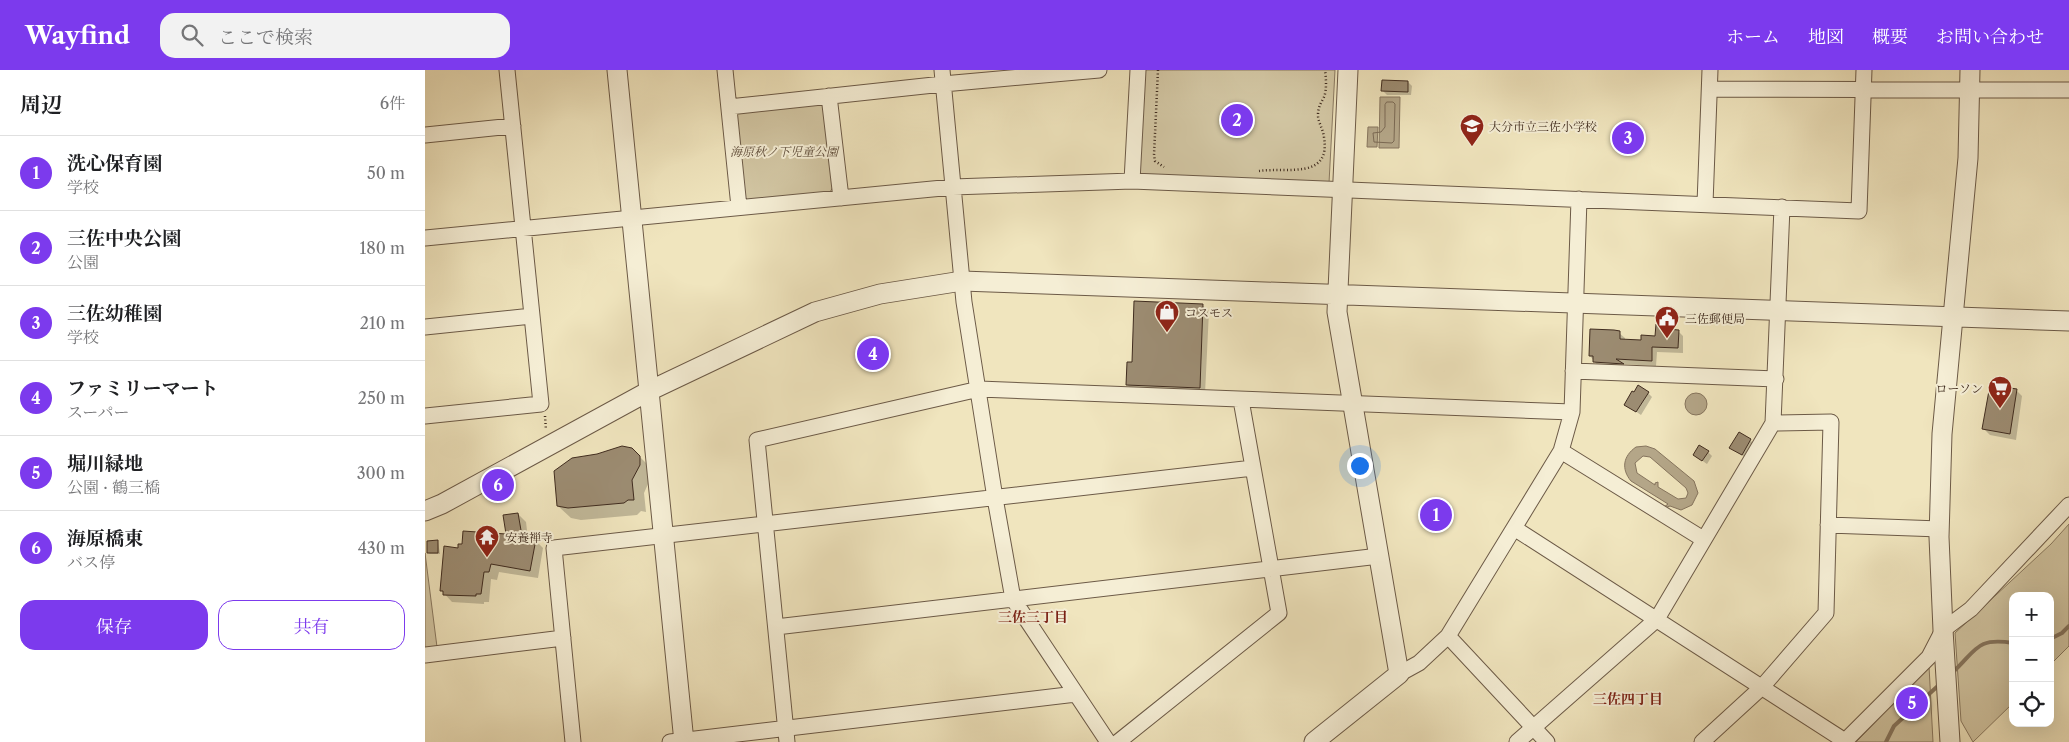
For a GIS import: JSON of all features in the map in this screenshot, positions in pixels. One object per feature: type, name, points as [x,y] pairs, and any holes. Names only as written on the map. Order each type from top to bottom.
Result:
[{"type":"street","points":[[425,416],[541,404],[507,70]]},
{"type":"street","points":[[617,70],[663,536],[679,741],[786,735],[1076,694]]},
{"type":"street","points":[[725,70],[739,207]]},
{"type":"street","points":[[729,107],[829,96],[943,77],[1099,70]]},
{"type":"street","points":[[1132,181],[1138,70]]},
{"type":"street","points":[[1347,70],[1337,312],[1399,674]]},
{"type":"street","points":[[1705,204],[1710,70]]},
{"type":"street","points":[[425,238],[953,187],[1132,181],[1859,210],[1864,70]]},
{"type":"street","points":[[1950,742],[1943,630],[1940,529],[1942,434],[1968,167],[1970,70]]},
{"type":"street","points":[[943,77],[962,281],[995,498],[1013,599],[1108,742]]},
{"type":"street","points":[[1709,89],[2069,90]]},
{"type":"street","points":[[829,96],[841,198]]},
{"type":"street","points":[[425,135],[513,126]]},
{"type":"street","points":[[1314,742],[1399,674],[1419,664],[1448,636],[1561,451],[1572,412],[1579,199]]},
{"type":"street","points":[[1517,742],[1657,619],[1773,423],[1781,207]]},
{"type":"street","points":[[425,511],[442,504],[649,392],[815,312],[881,294],[962,281],[2069,321]]},
{"type":"street","points":[[425,327],[532,316]]},
{"type":"street","points":[[1573,372],[1775,379]]},
{"type":"street","points":[[786,735],[757,440],[979,389],[1572,412]]},
{"type":"street","points":[[1118,742],[1279,613],[1241,400]]},
{"type":"street","points":[[1702,742],[1762,687],[1826,613],[1831,422],[1773,423]]},
{"type":"street","points":[[1561,451],[1703,539]]},
{"type":"street","points":[[573,742],[554,548],[1253,468]]},
{"type":"street","points":[[1514,528],[1844,741],[1929,657],[1943,630],[1971,609],[2069,505]]},
{"type":"street","points":[[1828,525],[1940,529]]},
{"type":"street","points":[[776,627],[1379,556]]},
{"type":"street","points":[[1448,636],[1547,742]]},
{"type":"street","points":[[425,655],[563,638]]},
{"type":"path","points":[[1158,70],[1155,161],[1162,167],[1171,168]]},
{"type":"path","points":[[1252,172],[1275,168],[1307,169],[1315,167],[1321,160],[1324,136],[1318,118],[1318,111],[1319,104],[1325,95],[1325,70]]},
{"type":"green space","points":[[1144,70],[1335,70],[1329,183],[1143,176],[1139,171]]},
{"type":"green space","name":"海原秋ノ下児童公園","points":[[821,102],[826,107],[833,187],[830,192],[748,200],[743,195],[735,115],[740,110]]},
{"type":"green space","points":[[2069,524],[2069,646],[2054,661],[2054,592],[2009,592],[2009,707],[1973,742],[1961,721],[1955,633],[2051,544]]},
{"type":"green space","points":[[425,553],[437,647],[425,648]]},
{"type":"green space","points":[[1929,666],[1933,742],[1856,742],[1859,739]]},
{"type":"water","points":[[1380,97],[1400,97],[1399,148],[1379,148]]},
{"type":"water","points":[[1368,127],[1378,127],[1377,147],[1367,147]]},
{"type":"water","points":[[1696,393],[1704,396],[1707,404],[1704,412],[1696,415],[1688,412],[1685,404],[1688,396]]},
{"type":"water","points":[[1646,446],[1655,449],[1694,481],[1698,493],[1692,505],[1681,510],[1670,506],[1665,508],[1668,504],[1631,481],[1626,472],[1625,463],[1628,454],[1636,447]],"holes":[[[1643,456],[1650,457],[1686,488],[1688,493],[1686,498],[1678,499],[1658,487],[1658,482],[1655,485],[1637,473],[1635,463]]]},
{"type":"building","points":[[1382,80],[1408,81],[1408,92],[1381,91]]},
{"type":"building","name":"コスモス","points":[[1134,301],[1203,304],[1200,388],[1126,385],[1127,362],[1132,362]]},
{"type":"building","points":[[1656,324],[1666,325],[1666,329],[1679,330],[1678,348],[1652,347],[1652,361],[1616,359],[1624,364],[1593,362],[1593,356],[1589,356],[1590,329],[1620,331],[1620,339],[1641,340],[1641,335],[1655,336]]},
{"type":"building","points":[[1638,385],[1649,392],[1636,412],[1624,405]]},
{"type":"building","name":"ローソン","points":[[1990,385],[2017,389],[2010,434],[1982,429]]},
{"type":"building","points":[[1739,432],[1751,439],[1742,455],[1729,448]]},
{"type":"building","points":[[1699,445],[1709,451],[1702,461],[1693,455]]},
{"type":"building","points":[[622,446],[632,448],[640,456],[640,465],[632,480],[634,500],[628,500],[624,503],[568,508],[557,506],[554,471],[572,458],[597,454]]},
{"type":"building","points":[[518,513],[522,536],[536,539],[530,571],[491,564],[489,572],[484,572],[481,594],[476,594],[476,596],[443,595],[443,591],[440,591],[444,546],[458,548],[458,544],[462,544],[463,531],[506,534],[503,515]]},
{"type":"building","points":[[438,540],[438,553],[427,553],[427,541]]},
{"type":"waterway","points":[[2054,637],[2062,633],[2069,626]]},
{"type":"waterway","points":[[1952,673],[1978,647],[1991,642],[2009,643]]},
{"type":"waterway","points":[[1886,742],[1894,726],[1940,684]]},
{"type":"place","name":"三佐中央公園","points":[[1237,120]]},
{"type":"place","name":"三佐幼稚園","points":[[1628,138]]},
{"type":"place","name":"大分市立三佐小学校","points":[[1472,147]]},
{"type":"place","name":"コスモス","points":[[1167,333]]},
{"type":"place","name":"三佐郵便局","points":[[1667,339]]},
{"type":"place","name":"ファミリーマート","points":[[873,354]]},
{"type":"place","name":"ローソン","points":[[2000,409]]},
{"type":"place","name":"海原橋東","points":[[498,485]]},
{"type":"place","name":"洗心保育園","points":[[1436,515]]},
{"type":"place","name":"安養禅寺","points":[[487,558]]},
{"type":"place","name":"堀川緑地","points":[[1912,703]]},
{"type":"district","name":"三佐三丁目","points":[[1033,617]]},
{"type":"district","name":"三佐四丁目","points":[[1628,699]]}]
